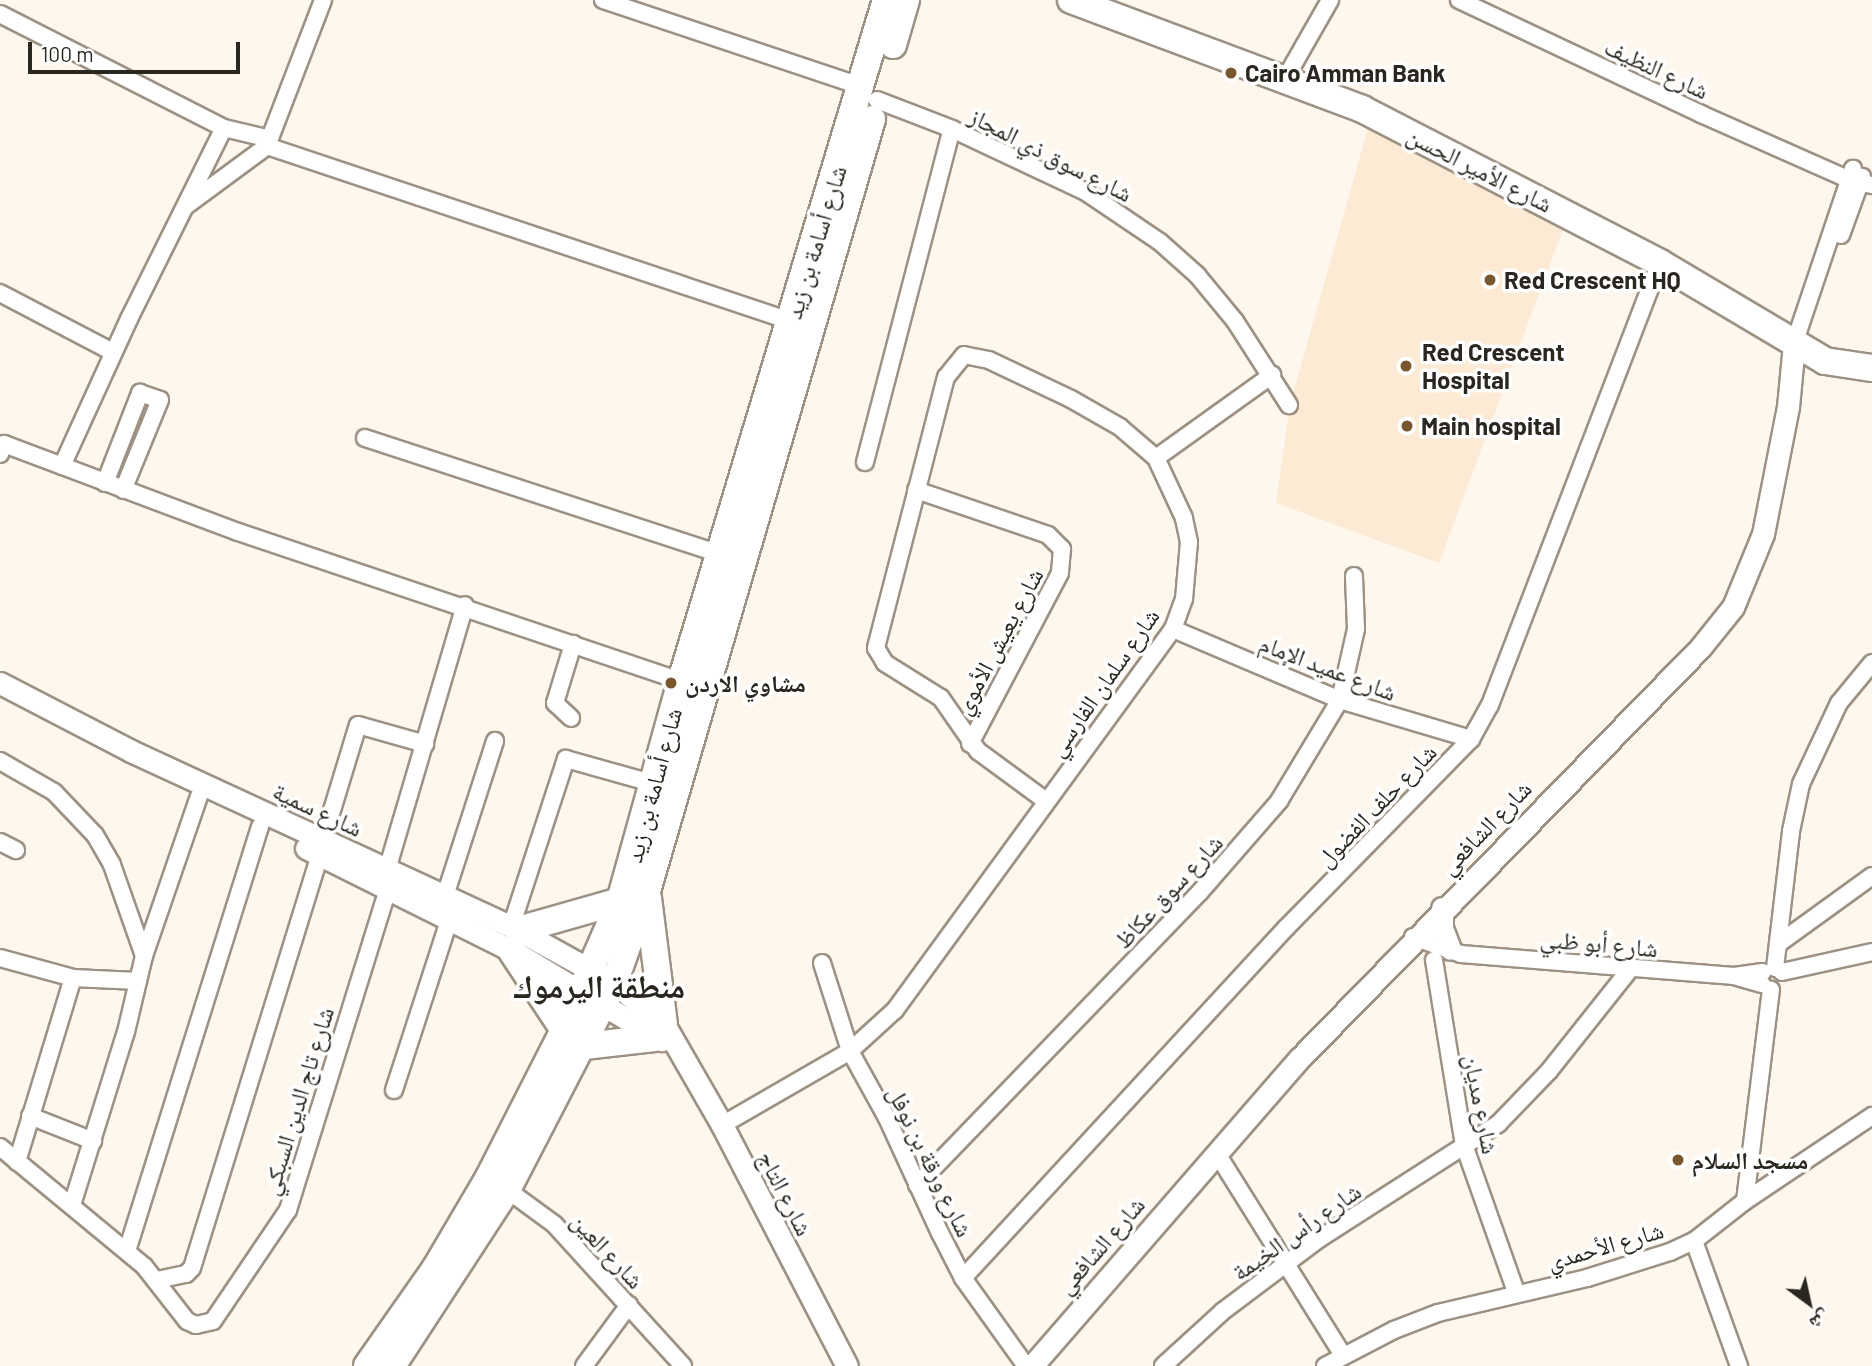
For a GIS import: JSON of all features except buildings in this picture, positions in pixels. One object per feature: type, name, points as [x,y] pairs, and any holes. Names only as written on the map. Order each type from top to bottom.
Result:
[{"type":"main road","name":"شارع أسامة بن زيد","points":[[392,1366],[498,1183],[647,891],[870,93],[886,0]]},
{"type":"main road","name":"شارع أسامة بن زيد","points":[[598,986],[681,681],[790,321],[870,93],[906,0]]},
{"type":"main road","name":"شارع الأمير الحسن","points":[[1071,0],[1362,109],[1660,263],[1773,327],[1794,344],[1825,361],[1872,368]]},
{"type":"main road","points":[[620,901],[513,936],[574,1038],[665,1036],[647,891]]},
{"type":"main road","name":"شارع أسامة بن زيد","points":[[367,1366],[498,1183]]},
{"type":"street","points":[[182,208],[269,142],[323,0]]},
{"type":"street","name":"شارع سوق ذي المجاز","points":[[603,0],[870,93],[1086,192],[1160,242],[1205,284],[1272,375],[1289,405]]},
{"type":"street","points":[[1285,79],[1330,0]]},
{"type":"street","name":"شارع النظيف","points":[[1461,0],[1711,119],[1860,178]]},
{"type":"street","points":[[0,14],[224,128],[790,321]]},
{"type":"street","points":[[62,466],[182,208],[224,128]]},
{"type":"street","points":[[866,462],[952,129]]},
{"type":"street","name":"شارع الشافعي","points":[[1829,250],[1841,236],[1860,178]]},
{"type":"street","name":"شارع الشافعي","points":[[1032,1366],[1216,1152],[1397,954],[1700,648],[1734,607],[1763,534],[1788,407],[1794,344],[1829,250],[1860,178]]},
{"type":"street","name":"شارع حلف الفضول","points":[[963,1278],[1286,928],[1471,739],[1490,705],[1660,263]]},
{"type":"street","points":[[0,293],[113,352]]},
{"type":"street","name":"شارع سلمان الفارسي","points":[[722,1125],[850,1051],[895,1010],[1173,629],[1184,599],[1189,542],[1184,518],[1156,458],[1120,427],[972,354],[958,358],[946,377],[876,648],[885,663],[941,698],[970,744]]},
{"type":"street","points":[[1156,458],[1272,375]]},
{"type":"street","points":[[105,483],[140,393],[160,400],[123,490]]},
{"type":"street","points":[[365,438],[719,554]]},
{"type":"street","points":[[1,447],[62,466],[257,539],[465,605],[681,681]]},
{"type":"street","name":"شارع يعيش الأموي","points":[[916,490],[1048,534],[1062,549],[1060,573],[970,744]]},
{"type":"street","name":"شارع سوق عكاظ","points":[[917,1185],[1258,827],[1340,700],[1356,629],[1354,576]]},
{"type":"street","points":[[387,879],[465,605]]},
{"type":"street","name":"شارع عميد الإمام","points":[[1173,629],[1340,700],[1471,739]]},
{"type":"street","points":[[571,718],[555,703],[573,644]]},
{"type":"street","points":[[1745,1201],[1771,977],[1778,944],[1791,831],[1801,784],[1839,703],[1872,663]]},
{"type":"street","name":"شارع سمية","points":[[0,683],[387,879],[450,919],[513,936]]},
{"type":"street","name":"شارع سمية","points":[[0,696],[260,826],[322,848]]},
{"type":"street","points":[[157,1279],[192,1268],[358,725],[425,744]]},
{"type":"street","points":[[445,896],[495,741]]},
{"type":"street","points":[[970,744],[1046,801]]},
{"type":"street","points":[[513,936],[566,758],[655,784]]},
{"type":"street","points":[[0,761],[54,792],[95,835],[112,865],[144,956]]},
{"type":"street","points":[[72,1205],[93,1140],[144,956],[199,796]]},
{"type":"street","points":[[127,1251],[260,826]]},
{"type":"street","points":[[0,842],[16,850]]},
{"type":"street","points":[[1778,944],[1872,876]]},
{"type":"street","name":"شارع سمية","points":[[387,879],[445,896],[598,986]]},
{"type":"street","name":"شارع تاج الدين السبكي","points":[[0,1147],[127,1251],[157,1279],[187,1321],[196,1325],[213,1321],[286,1214],[387,879]]},
{"type":"street","points":[[1442,908],[1442,928],[1448,955]]},
{"type":"street","points":[[394,1090],[450,919]]},
{"type":"street","name":"شارع أبو ظبي","points":[[1413,937],[1448,955]]},
{"type":"street","name":"شارع أبو ظبي","points":[[1397,954],[1448,955],[1630,970],[1771,977],[1872,952]]},
{"type":"street","name":"شارع مديان","points":[[1448,955],[1464,1145],[1516,1292]]},
{"type":"street","points":[[0,958],[73,978],[138,981]]},
{"type":"street","name":"شارع ورقة بن نوفل","points":[[822,963],[850,1051],[963,1278],[1026,1366]]},
{"type":"street","name":"شارع رأس الخيمة","points":[[1163,1366],[1286,1263],[1498,1124],[1520,1102],[1630,970]]},
{"type":"street","points":[[17,1162],[73,978]]},
{"type":"street","name":"شارع التاج","points":[[598,986],[665,1036],[722,1125],[846,1366]]},
{"type":"street","points":[[30,1116],[93,1140]]},
{"type":"street","name":"شارع الأحمدي","points":[[1325,1366],[1343,1355],[1438,1313],[1516,1292],[1587,1278],[1694,1241],[1745,1201],[1872,1116]]},
{"type":"street","points":[[1216,1152],[1343,1355]]},
{"type":"street","name":"شارع العين","points":[[498,1183],[554,1224],[683,1366]]},
{"type":"street","points":[[1694,1241],[1739,1366]]},
{"type":"street","points":[[584,1366],[629,1305]]},
{"type":"shaded area","name":"Red Crescent Hospital","points":[[1370,121],[1567,218],[1439,563],[1276,503],[1290,405]]},
{"type":"place","name":"Cairo Amman Bank","points":[[1231,73]]},
{"type":"place","name":"Red Crescent HQ","points":[[1490,280]]},
{"type":"place","name":"Red Crescent Hospital","points":[[1406,366]]},
{"type":"place","name":"Main hospital","points":[[1407,426]]},
{"type":"place","name":"مشاوي الاردن","points":[[671,683]]},
{"type":"place","name":"مسجد السلام","points":[[1678,1160]]},
{"type":"district","name":"منطقة اليرموك","points":[[599,985]]}]
